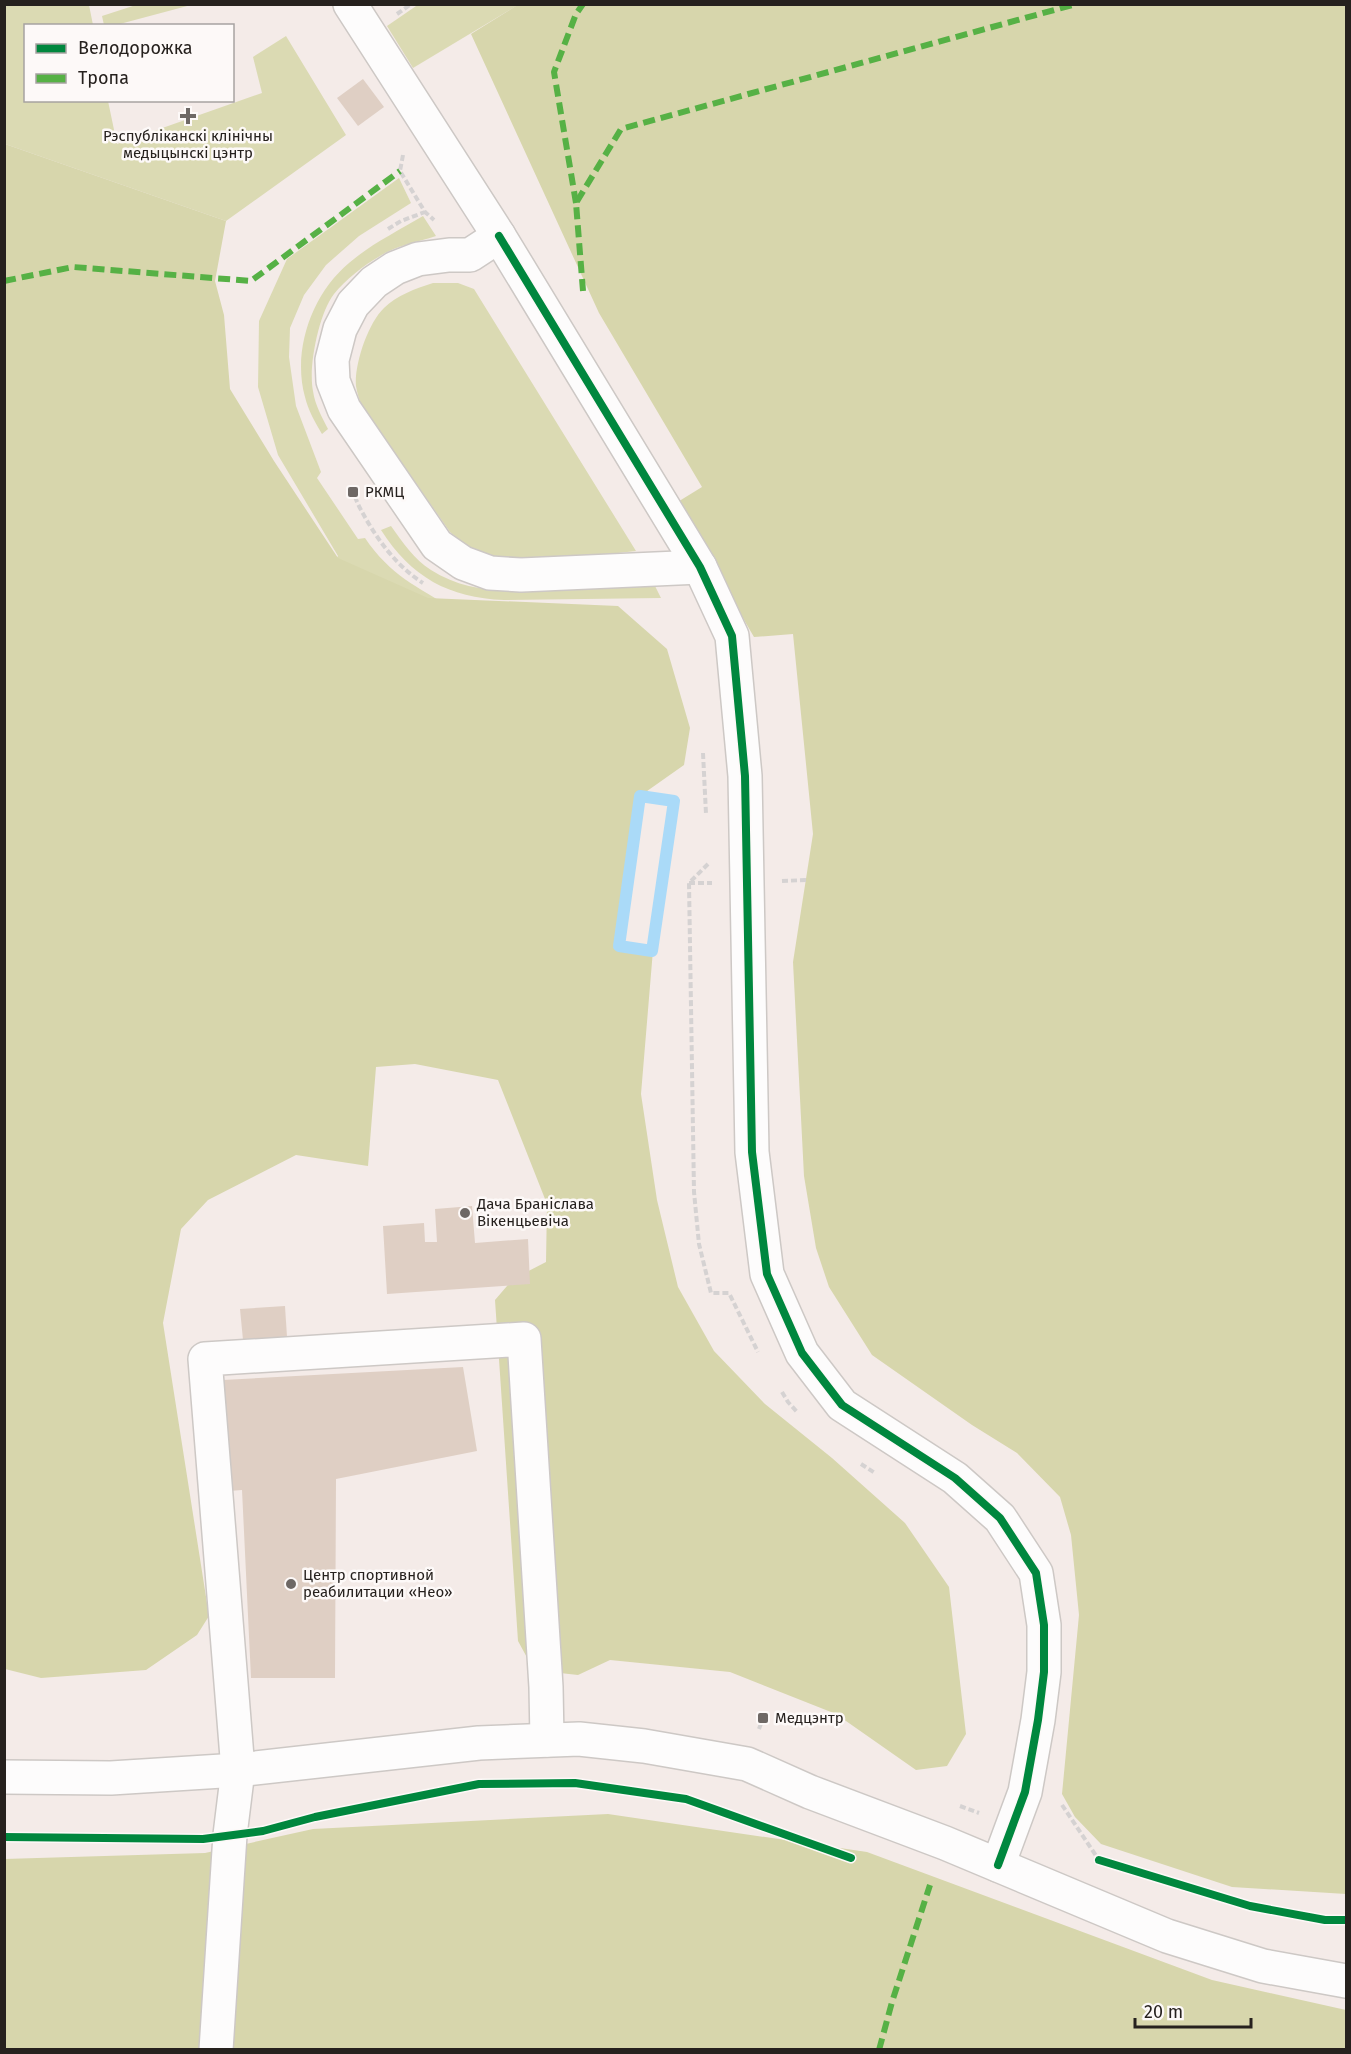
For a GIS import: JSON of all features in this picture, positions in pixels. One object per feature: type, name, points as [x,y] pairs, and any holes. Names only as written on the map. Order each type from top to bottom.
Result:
[{"type":"street","points":[[350,4],[499,236],[700,567],[732,636],[745,776],[752,1152],[767,1274],[802,1353],[843,1405],[955,1478],[1000,1518],[1036,1573],[1044,1625],[1044,1672],[1038,1720],[1025,1792],[998,1865]]},
{"type":"street","points":[[499,236],[470,255],[449,255],[418,260],[395,268],[374,282],[353,304],[340,329],[332,360],[333,381],[344,410],[436,545],[463,563],[490,573],[521,575],[700,567]]},
{"type":"street","points":[[216,2049],[230,1835],[238,1770],[205,1359],[524,1339],[546,1687],[547,1740]]},
{"type":"street","points":[[4,1778],[111,1778],[238,1770],[479,1743],[579,1739],[644,1746],[747,1764],[810,1792],[998,1865],[1167,1936],[1263,1966],[1347,1981]]},
{"type":"path","points":[[403,155],[400,171],[425,212],[470,255]]},
{"type":"path","points":[[703,752],[706,820]]},
{"type":"path","points":[[708,854],[708,865],[689,884],[694,1192],[699,1244],[711,1293],[729,1293],[761,1357]]},
{"type":"path","points":[[778,1384],[788,1402],[802,1416]]},
{"type":"path","points":[[860,1464],[880,1476]]},
{"type":"path","points":[[1062,1805],[1099,1860],[1110,1863]]},
{"type":"path","points":[[960,1806],[980,1814],[988,1809]]},
{"type":"green space","points":[[5,4],[89,5],[93,24],[24,24],[24,102],[108,102],[117,144],[262,93],[253,57],[286,36],[346,135],[226,221],[5,144]]},
{"type":"green space","points":[[139,4],[191,4],[120,24],[104,24],[102,16]]},
{"type":"green space","points":[[419,4],[518,5],[413,68],[387,26]]},
{"type":"green space","points":[[519,4],[1346,5],[1346,1894],[1232,1887],[1101,1844],[1075,1817],[1062,1794],[1079,1615],[1071,1535],[1060,1497],[1017,1453],[972,1425],[872,1355],[829,1287],[816,1248],[804,1176],[793,962],[813,834],[793,634],[754,637],[676,503],[702,487],[599,313],[471,34]]},
{"type":"green space","points":[[5,144],[226,221],[215,281],[224,315],[230,389],[338,558],[428,598],[618,606],[667,649],[690,728],[684,765],[640,796],[618,946],[653,950],[641,1094],[657,1200],[678,1287],[714,1351],[765,1404],[832,1458],[905,1523],[949,1587],[966,1734],[947,1766],[916,1770],[836,1714],[730,1672],[610,1660],[578,1675],[551,1672],[530,1663],[518,1641],[495,1300],[513,1279],[546,1262],[547,1204],[498,1080],[415,1064],[376,1067],[368,1166],[296,1155],[208,1200],[181,1229],[163,1323],[209,1616],[197,1635],[146,1670],[41,1678],[5,1669]]},
{"type":"green space","points":[[399,178],[411,203],[359,236],[326,265],[304,295],[290,328],[289,357],[296,406],[321,472],[317,478],[358,539],[365,538],[374,551],[394,571],[454,609],[333,563],[338,556],[278,455],[258,387],[259,321],[287,259]]},
{"type":"green space","points":[[423,216],[436,236],[393,249],[374,260],[344,283],[329,303],[319,327],[312,368],[314,396],[328,429],[322,434],[305,397],[301,361],[303,342],[315,307],[336,276],[357,256]]},
{"type":"green space","points":[[433,283],[458,283],[474,289],[636,551],[547,561],[501,558],[470,549],[450,532],[361,405],[356,386],[357,367],[363,345],[378,315],[389,303],[400,296]]},
{"type":"green space","points":[[391,526],[409,550],[425,566],[450,580],[470,586],[490,590],[533,591],[641,584],[655,586],[661,598],[504,600],[466,595],[433,582],[405,560],[381,530]]},
{"type":"green space","points":[[608,1814],[867,1852],[1212,1980],[1346,2010],[1346,2049],[5,2049],[4,1859],[205,1853],[313,1829]]},
{"type":"building","points":[[363,79],[384,107],[358,126],[337,98]]},
{"type":"building","points":[[472,1206],[475,1243],[528,1239],[530,1284],[387,1294],[383,1226],[424,1223],[425,1242],[437,1242],[435,1209]]},
{"type":"building","points":[[285,1306],[287,1337],[243,1340],[240,1309]]},
{"type":"building","name":"Центр спортивной реабилитации «Нео»","points":[[463,1367],[477,1451],[336,1479],[335,1678],[251,1678],[242,1490],[229,1491],[223,1380]]},
{"type":"waterway","points":[[640,796],[674,801],[652,951],[619,946],[640,796]]},
{"type":"marked path","points":[[576,203],[554,72],[576,14],[583,4]]},
{"type":"marked path","points":[[583,291],[576,203],[621,129],[1076,4]]},
{"type":"marked path","points":[[4,281],[73,267],[251,281],[400,171]]},
{"type":"marked path","points":[[879,2050],[930,1885]]},
{"type":"cycle path","points":[[499,236],[700,567],[732,636],[745,776],[752,1152],[767,1274],[802,1353],[842,1405],[955,1478],[1000,1518],[1036,1573],[1044,1625],[1044,1672],[1038,1720],[1025,1792],[998,1865]]},
{"type":"cycle path","points":[[4,1837],[203,1839],[263,1831],[315,1817],[479,1784],[575,1783],[686,1799],[851,1858]]},
{"type":"cycle path","points":[[1099,1860],[1250,1906],[1325,1920],[1346,1920]]},
{"type":"place","name":"Рэспубліканскі клінічны медыцынскі цэнтр","points":[[188,116]]},
{"type":"place","name":"РКМЦ","points":[[353,492]]},
{"type":"place","name":"Дача Браніслава Вікенцьевіча","points":[[465,1213]]},
{"type":"place","name":"Центр спортивной реабилитации «Нео»","points":[[291,1584]]},
{"type":"place","name":"Медцэнтр","points":[[763,1718]]}]
